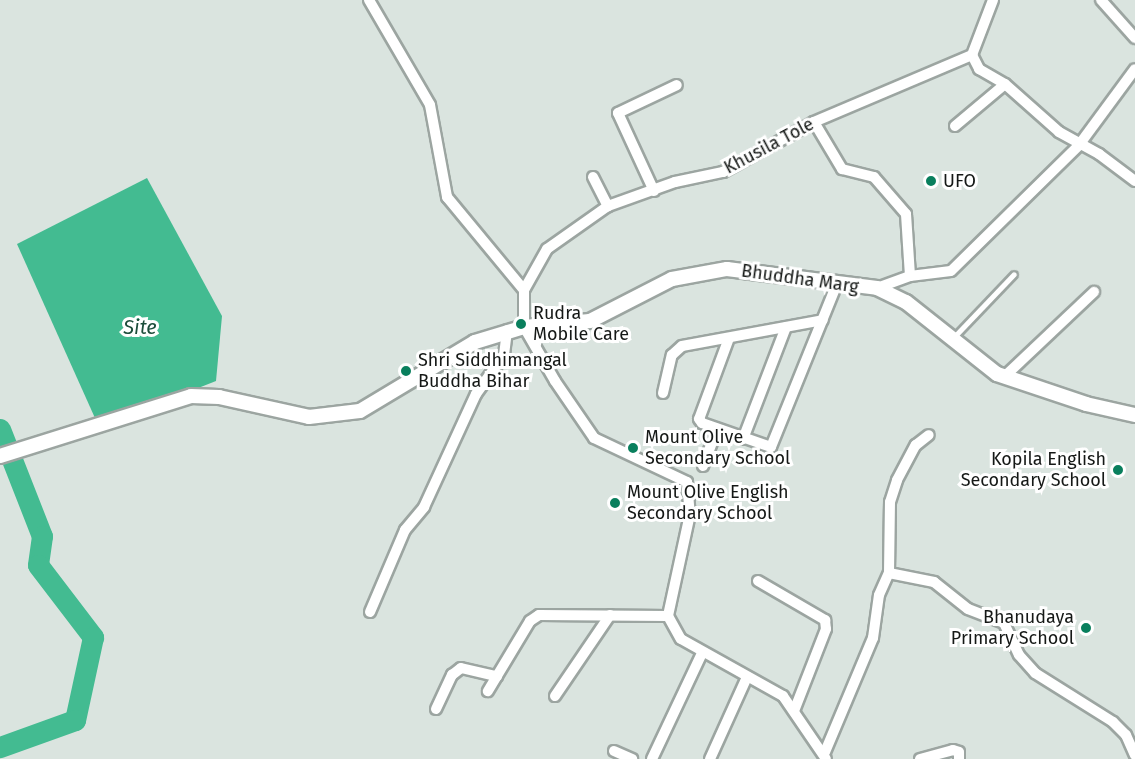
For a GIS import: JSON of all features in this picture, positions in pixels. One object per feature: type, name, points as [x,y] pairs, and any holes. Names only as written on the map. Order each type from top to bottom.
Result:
[{"type":"street","points":[[369,0],[430,105],[447,197],[524,290],[524,327],[594,438],[687,482],[690,514],[668,616],[681,639],[702,653],[783,696],[825,756]]},
{"type":"street","points":[[993,0],[972,55],[979,69],[1005,84],[1059,132],[1079,145],[1100,154],[1135,181]]},
{"type":"street","points":[[1101,0],[1135,38]]},
{"type":"street","name":"Khusila Tole","points":[[524,290],[547,249],[608,206],[675,182],[723,172],[814,122],[972,55]]},
{"type":"street","points":[[877,288],[910,276],[951,271],[1079,145],[1135,69]]},
{"type":"street","points":[[955,126],[1005,84]]},
{"type":"street","points":[[654,191],[618,113],[677,85]]},
{"type":"street","points":[[814,122],[842,169],[874,177],[906,214],[910,276]]},
{"type":"street","points":[[593,177],[608,206]]},
{"type":"street","name":"Bhuddha Marg","points":[[0,456],[77,434],[168,401],[191,396],[219,397],[309,417],[360,411],[476,342],[507,330],[590,321],[672,279],[703,271],[756,270],[836,286],[877,288],[906,302],[952,340],[1004,377],[1135,415]]},
{"type":"street","points":[[729,338],[699,413],[702,423],[765,447],[776,442],[836,286]]},
{"type":"street","points":[[1004,377],[1094,292]]},
{"type":"street","points":[[663,393],[676,349],[824,320]]},
{"type":"street","points":[[742,439],[786,327]]},
{"type":"street","points":[[370,612],[405,530],[424,507],[476,394],[504,355],[507,330]]},
{"type":"street","points":[[703,466],[717,429]]},
{"type":"street","points":[[825,756],[873,638],[879,595],[888,573],[890,502],[916,445],[929,435]]},
{"type":"street","points":[[888,573],[934,582],[968,609],[993,615],[1004,623],[1019,655],[1035,673],[1113,722],[1126,735],[1135,756]]},
{"type":"street","points":[[758,581],[825,620],[826,629],[795,711]]},
{"type":"street","points":[[488,691],[530,621],[539,615],[668,616]]},
{"type":"street","points":[[555,696],[610,615]]},
{"type":"street","points":[[652,759],[702,653]]},
{"type":"street","points":[[436,709],[452,675],[461,668],[497,676]]},
{"type":"street","points":[[710,759],[747,677]]},
{"type":"street","points":[[920,759],[953,750],[959,752],[959,759]]},
{"type":"street","points":[[614,751],[632,759]]},
{"type":"lane","points":[[952,340],[1014,274]]},
{"type":"water","name":"Site","points":[[147,178],[222,316],[216,381],[99,427],[17,244]]},
{"type":"waterway","points":[[0,429],[42,536],[38,565],[93,637],[75,720],[0,747]]},
{"type":"place","name":"UFO","points":[[931,181]]},
{"type":"place","name":"Rudra Mobile Care","points":[[521,324]]},
{"type":"place","name":"Shri Siddhimangal Buddha Bihar","points":[[406,371]]},
{"type":"place","name":"Mount Olive Secondary School","points":[[633,448]]},
{"type":"place","name":"Kopila English Secondary School","points":[[1118,470]]},
{"type":"place","name":"Mount Olive English Secondary School","points":[[615,503]]},
{"type":"place","name":"Bhanudaya Primary School","points":[[1086,628]]}]
